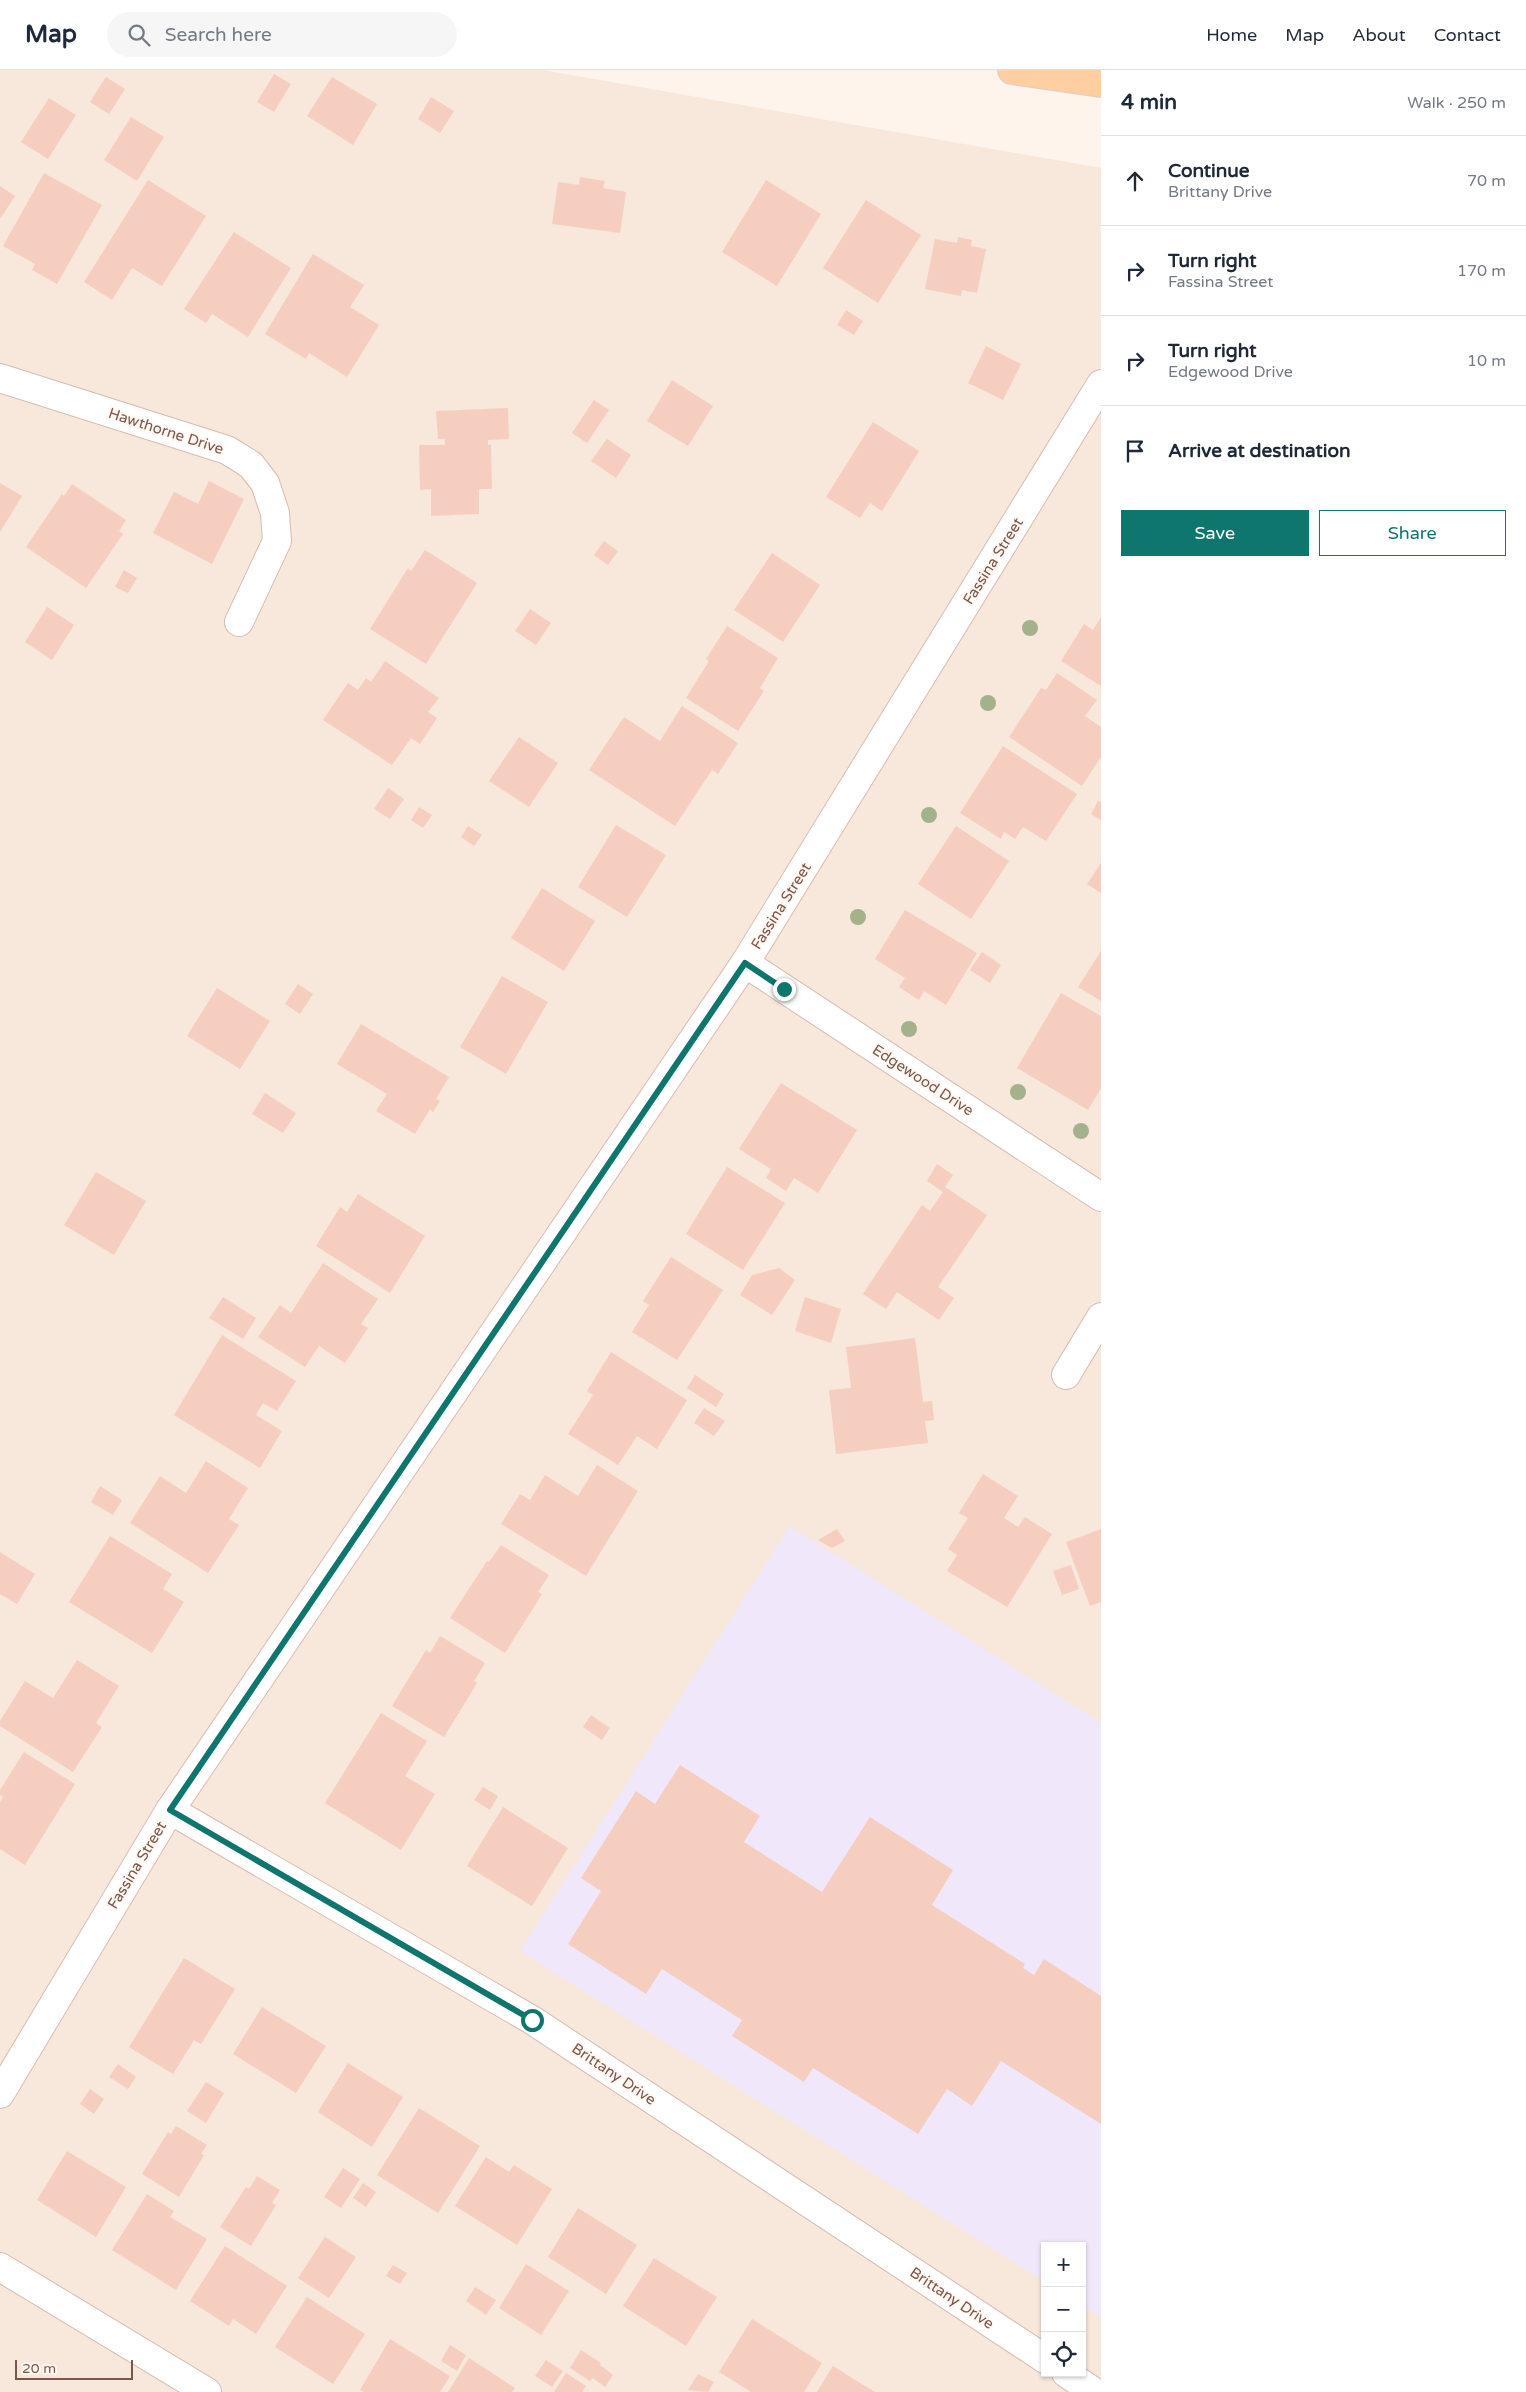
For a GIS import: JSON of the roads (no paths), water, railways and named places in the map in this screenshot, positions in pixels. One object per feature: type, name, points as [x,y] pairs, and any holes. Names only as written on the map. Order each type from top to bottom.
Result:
[{"type":"main road","points":[[1012,70],[1101,83]]},
{"type":"street","name":"Hawthorne Drive","points":[[0,378],[227,450],[251,465],[265,483],[275,513],[277,541],[239,622]]},
{"type":"street","name":"Fassina Street","points":[[0,2094],[170,1810],[745,963],[1101,384]]},
{"type":"street","name":"Edgewood Drive","points":[[745,963],[1101,1197]]},
{"type":"street","points":[[1066,1375],[1101,1317]]},
{"type":"street","name":"Brittany Drive","points":[[170,1810],[532,2020],[1041,2356]]},
{"type":"street","points":[[0,2267],[207,2392]]},
{"type":"street","points":[[1072,2377],[1094,2392]]}]
